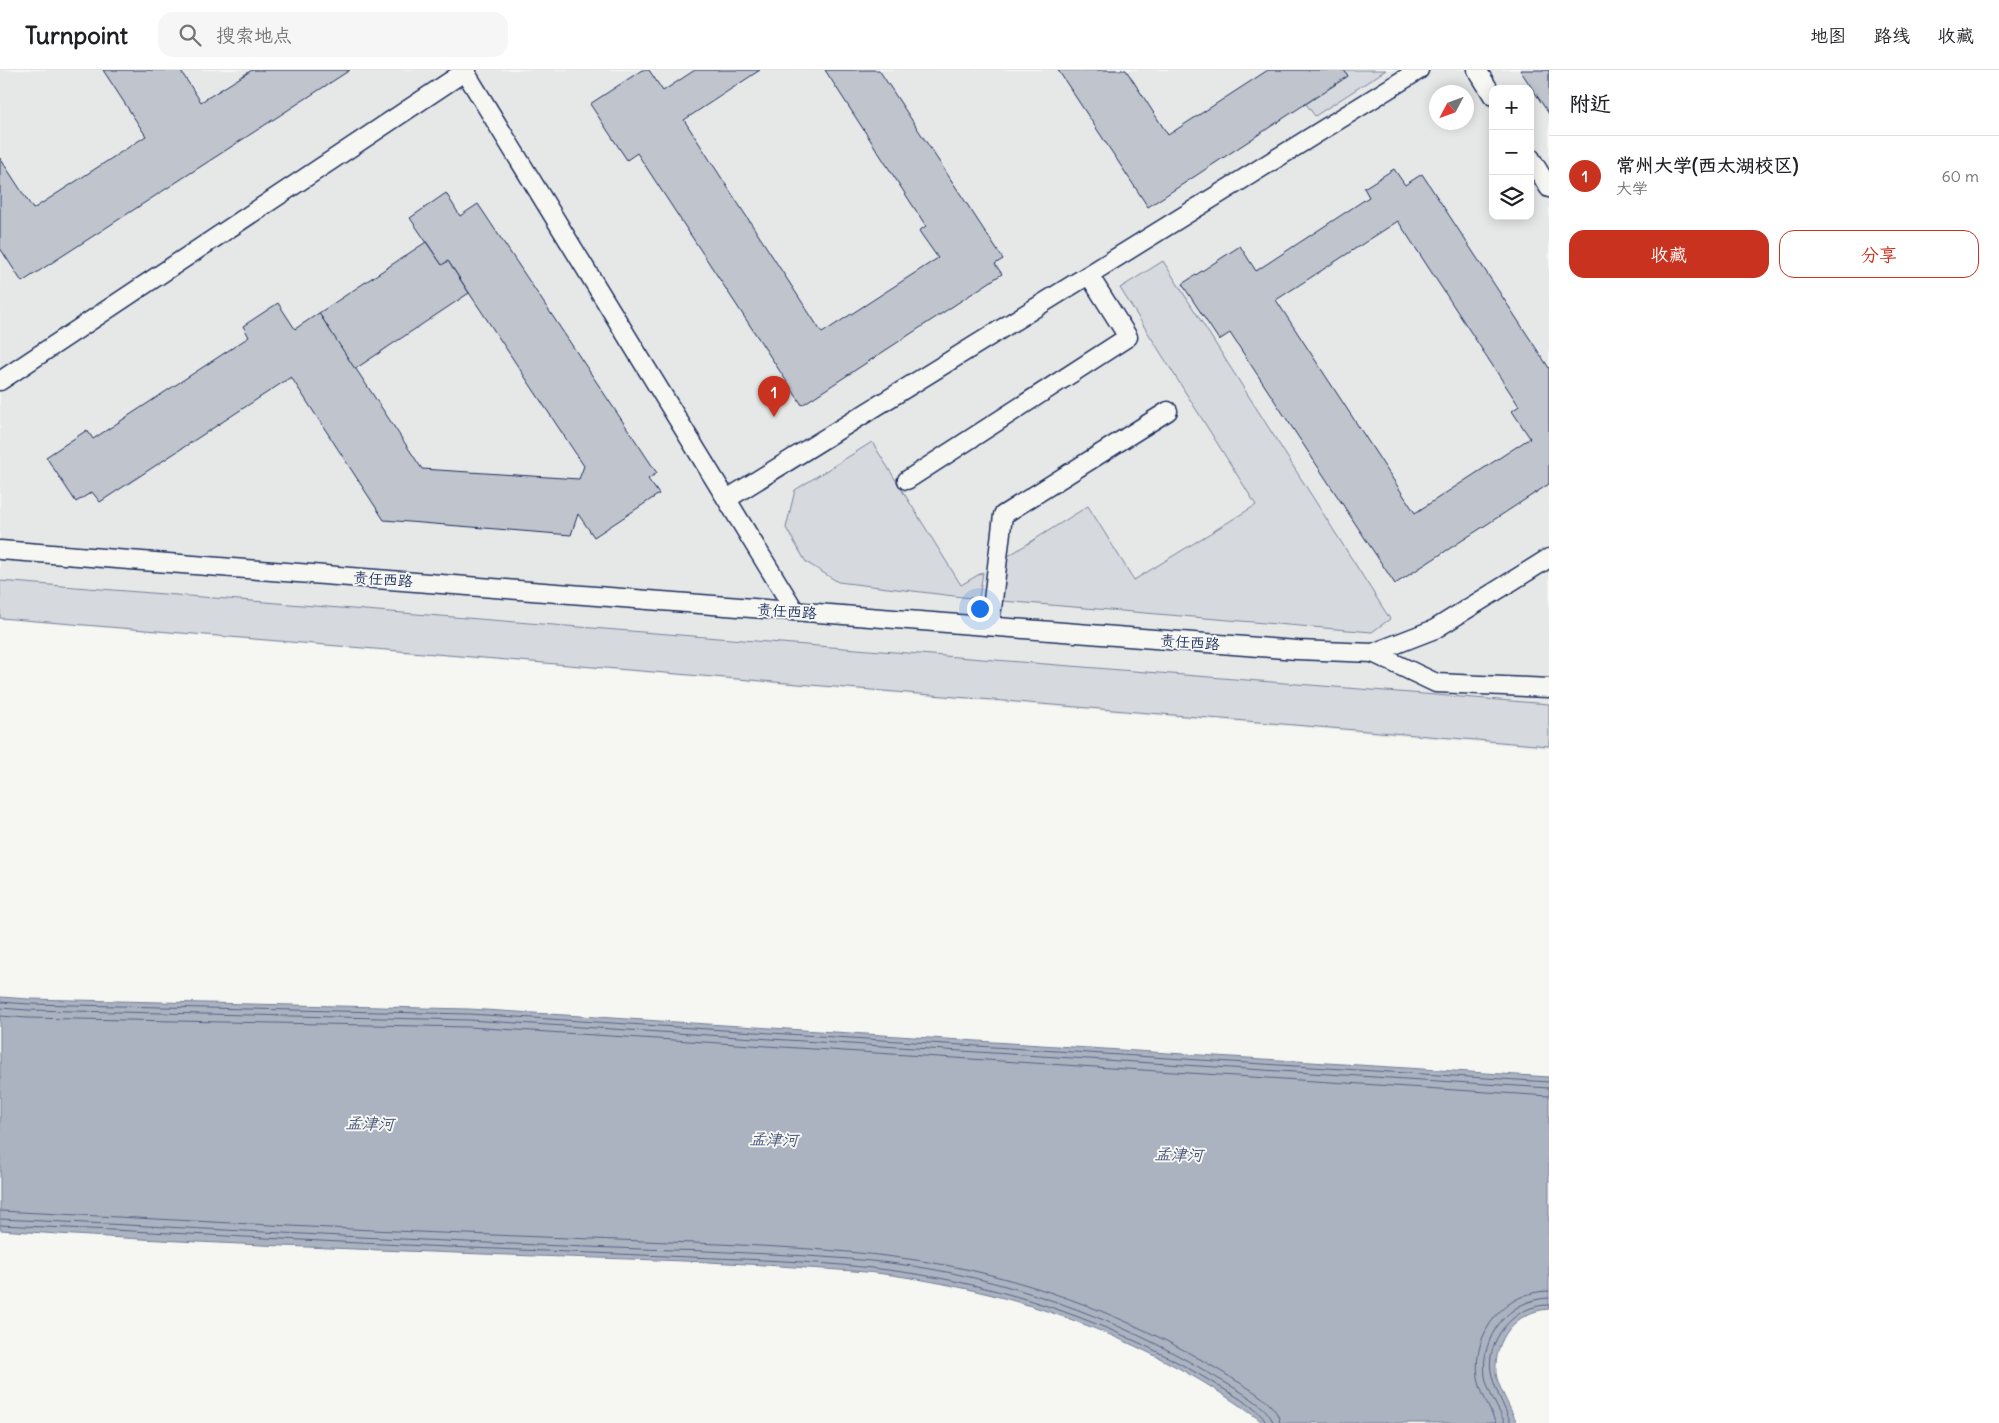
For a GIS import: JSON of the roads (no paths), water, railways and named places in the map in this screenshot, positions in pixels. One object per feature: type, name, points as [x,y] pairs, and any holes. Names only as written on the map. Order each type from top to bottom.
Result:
[{"type":"lane","points":[[727,499],[1419,70]]},
{"type":"lane","points":[[1477,70],[1489,90]]},
{"type":"lane","points":[[0,381],[465,71],[795,611]]},
{"type":"lane","points":[[1534,164],[1549,188]]},
{"type":"lane","points":[[907,480],[1128,338],[1089,275]]},
{"type":"lane","points":[[990,626],[1003,515],[1168,411]]},
{"type":"lane","name":"责任西路","points":[[0,550],[1297,650],[1373,653],[1435,629],[1549,558]]},
{"type":"lane","points":[[1373,653],[1436,683],[1549,688]]},
{"type":"water","name":"孟津河","points":[[0,997],[469,1009],[1549,1077],[1549,1309],[1526,1315],[1517,1321],[1509,1329],[1499,1349],[1496,1361],[1497,1378],[1517,1423],[1264,1423],[1223,1394],[1179,1368],[1088,1326],[1040,1309],[991,1295],[942,1283],[892,1275],[871,1272],[671,1260],[267,1245],[0,1230]]},
{"type":"place","name":"常州大学(西太湖校区)","points":[[774,417]]}]
